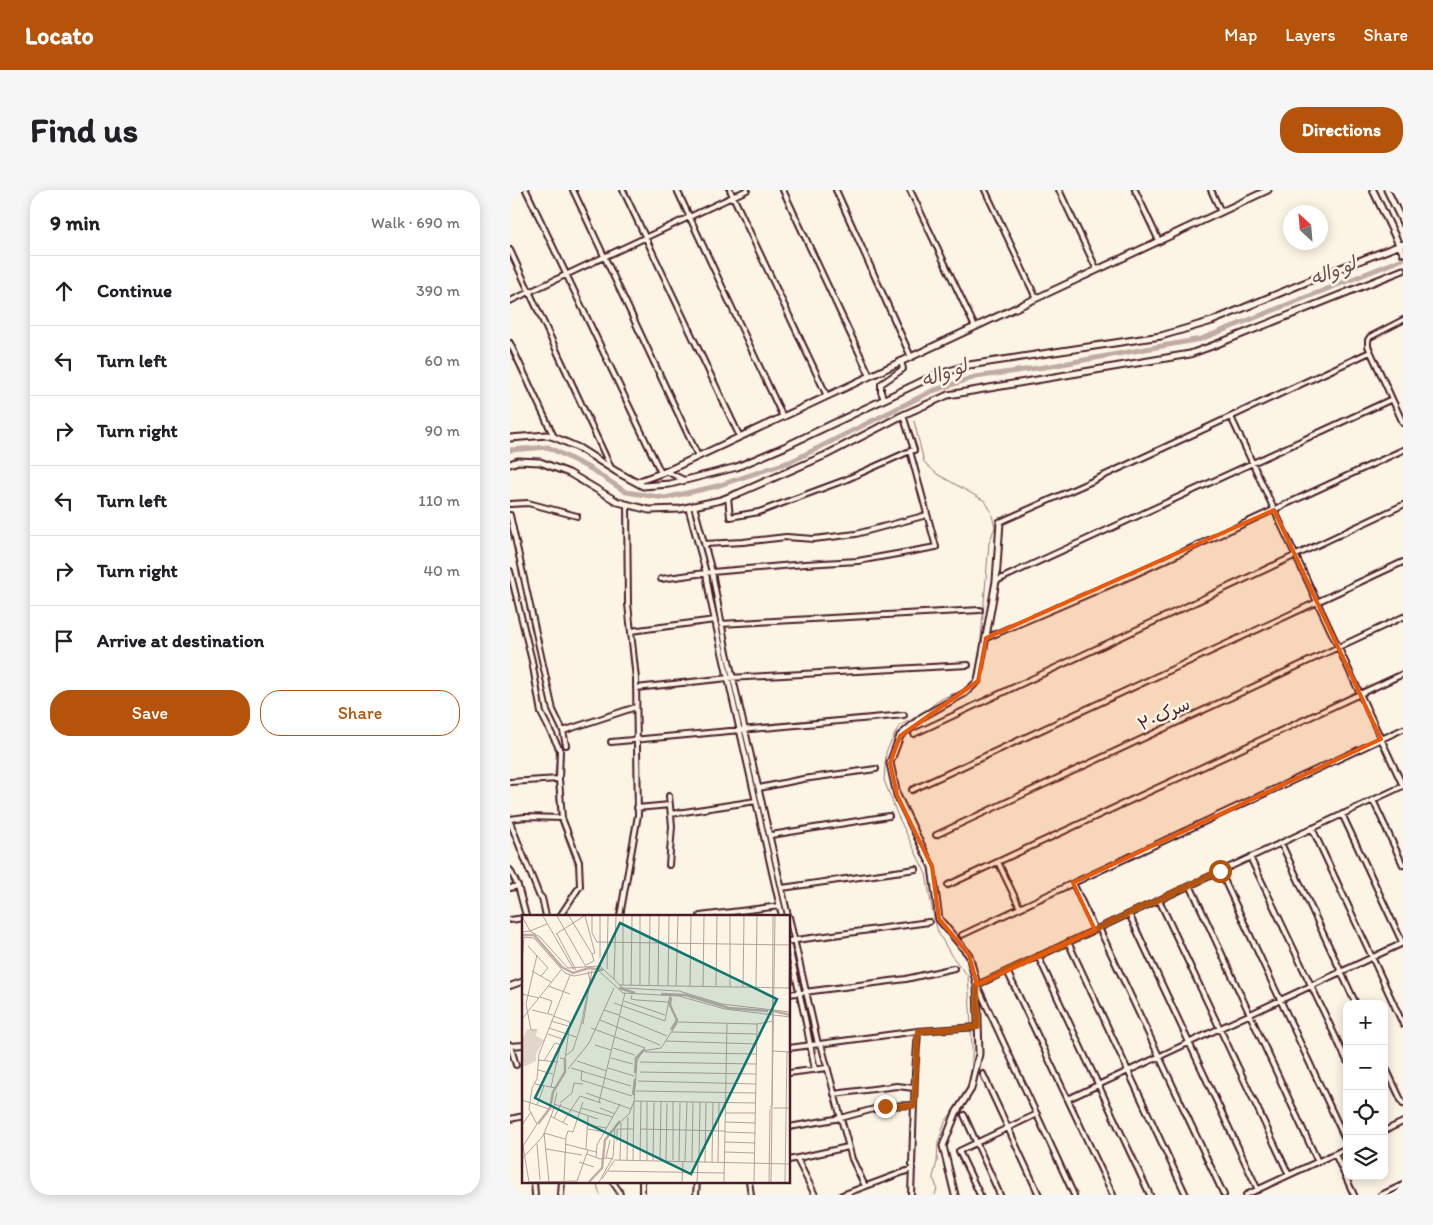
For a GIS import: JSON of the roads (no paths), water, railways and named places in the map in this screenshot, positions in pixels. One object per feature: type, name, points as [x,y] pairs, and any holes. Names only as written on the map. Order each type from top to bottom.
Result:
[{"type":"street","points":[[526,190],[662,471],[684,480]]},
{"type":"street","points":[[573,190],[698,456]]},
{"type":"street","points":[[623,190],[740,437]]},
{"type":"street","points":[[677,190],[783,417]]},
{"type":"street","points":[[730,190],[827,396]]},
{"type":"street","points":[[510,301],[747,190]]},
{"type":"street","points":[[783,190],[870,376]]},
{"type":"street","points":[[836,190],[911,357]]},
{"type":"street","points":[[910,190],[975,327]]},
{"type":"street","points":[[985,190],[1036,298]]},
{"type":"street","points":[[1059,190],[1097,270]]},
{"type":"street","points":[[1135,190],[1160,241]]},
{"type":"street","points":[[1211,190],[1221,212]]},
{"type":"street","points":[[637,482],[740,437],[1268,190]]},
{"type":"street","points":[[510,438],[547,435],[554,437],[579,448],[643,486],[670,484],[737,467],[784,447],[933,376],[969,365],[1161,336],[1212,321],[1333,271],[1402,248],[1373,190]]},
{"type":"street","points":[[1387,190],[1403,223]]},
{"type":"street","points":[[510,250],[612,469]]},
{"type":"street","points":[[510,464],[518,461],[540,462],[569,473],[618,502],[649,510],[691,507],[728,497],[826,455],[903,415],[948,395],[1190,354],[1403,270]]},
{"type":"street","points":[[1403,320],[1370,337],[1368,346],[1403,423]]},
{"type":"street","points":[[510,343],[554,437]]},
{"type":"street","points":[[1074,1195],[977,985],[969,956],[939,919],[932,867],[897,795],[890,763],[900,736],[922,717],[965,693],[978,680],[996,581],[1000,522],[1370,352]]},
{"type":"street","points":[[884,398],[881,392],[881,384],[903,369],[901,361]]},
{"type":"street","points":[[996,581],[1392,399]]},
{"type":"street","points":[[728,497],[730,517],[759,512],[845,480],[914,450],[903,415]]},
{"type":"street","points":[[977,985],[1403,786],[1231,417]]},
{"type":"street","points":[[986,638],[1132,576],[1403,450]]},
{"type":"street","points":[[660,579],[712,572],[858,561],[936,547],[910,451]]},
{"type":"street","points":[[510,504],[528,503],[577,516]]},
{"type":"street","points":[[620,915],[638,815],[636,688],[628,604],[627,504]]},
{"type":"street","points":[[914,734],[1403,505]]},
{"type":"street","points":[[691,507],[712,572],[717,623],[734,678],[789,915]]},
{"type":"street","points":[[691,507],[782,915]]},
{"type":"street","points":[[510,515],[553,710],[563,731],[566,745]]},
{"type":"street","points":[[704,544],[786,537],[814,539],[856,534],[927,515]]},
{"type":"street","points":[[912,790],[1403,562]]},
{"type":"street","points":[[510,571],[532,661],[542,713],[560,750],[559,778],[562,818],[579,862],[580,886],[561,915]]},
{"type":"street","points":[[631,631],[717,623],[980,610]]},
{"type":"street","name":"سرک۲۰","points":[[936,835],[1403,617]]},
{"type":"street","points":[[636,688],[728,678],[968,666]]},
{"type":"street","points":[[948,885],[1403,674]]},
{"type":"street","points":[[563,731],[636,707]]},
{"type":"street","points":[[611,742],[904,715]]},
{"type":"street","points":[[962,935],[1403,729]]},
{"type":"street","points":[[759,788],[876,768]]},
{"type":"street","points":[[510,782],[559,778]]},
{"type":"street","points":[[669,796],[672,826],[669,865]]},
{"type":"street","points":[[1373,800],[1403,865]]},
{"type":"street","points":[[671,814],[756,801]]},
{"type":"street","points":[[637,808],[670,806]]},
{"type":"street","points":[[1068,1100],[1403,943],[1342,814]]},
{"type":"street","points":[[770,835],[889,816]]},
{"type":"street","points":[[546,915],[542,898],[539,895],[510,820],[525,817],[562,818]]},
{"type":"street","points":[[1312,828],[1403,1024]]},
{"type":"street","points":[[1281,842],[1354,1000]]},
{"type":"street","points":[[1250,857],[1343,1053]]},
{"type":"street","points":[[998,862],[1020,908]]},
{"type":"street","points":[[782,888],[916,869]]},
{"type":"street","points":[[510,870],[518,886],[525,915]]},
{"type":"street","points":[[1220,871],[1343,1135]]},
{"type":"street","points":[[1074,883],[1224,1195]]},
{"type":"street","points":[[1190,885],[1318,1162]]},
{"type":"street","points":[[510,888],[518,886]]},
{"type":"street","points":[[1159,900],[1288,1175]]},
{"type":"street","points":[[708,915],[780,906]]},
{"type":"street","points":[[1129,914],[1258,1190]]},
{"type":"street","points":[[790,922],[819,1044],[848,1147],[865,1186]]},
{"type":"street","points":[[790,941],[929,922]]},
{"type":"street","points":[[1068,942],[1186,1195]]},
{"type":"street","points":[[790,952],[815,1070]]},
{"type":"street","points":[[1038,956],[1150,1195]]},
{"type":"street","points":[[790,994],[906,979],[954,968]]},
{"type":"street","points":[[1007,971],[1113,1195]]},
{"type":"street","points":[[510,986],[522,982]]},
{"type":"street","points":[[955,1195],[943,1146],[956,1113],[971,1089],[979,1054],[977,985]]},
{"type":"street","points":[[790,1048],[918,1031],[978,1027]]},
{"type":"street","points":[[909,1195],[912,1168],[914,1088],[918,1031]]},
{"type":"street","points":[[510,1045],[516,1065]]},
{"type":"street","points":[[790,1073],[827,1068]]},
{"type":"street","points":[[1388,1072],[1403,1104]]},
{"type":"street","points":[[983,1074],[1039,1195]]},
{"type":"street","points":[[834,1094],[897,1086],[914,1088]]},
{"type":"street","points":[[790,1127],[841,1118],[885,1106],[914,1106]]},
{"type":"street","points":[[980,1195],[959,1151],[1037,1114]]},
{"type":"street","points":[[964,1115],[1000,1195]]},
{"type":"street","points":[[1388,1129],[1403,1122]]},
{"type":"street","points":[[790,1160],[848,1147]]},
{"type":"street","points":[[1246,1195],[1343,1150]]},
{"type":"street","points":[[1335,1154],[1354,1195]]},
{"type":"street","points":[[798,1159],[815,1195]]},
{"type":"street","points":[[842,1195],[912,1168]]},
{"type":"street","points":[[534,1182],[535,1195]]},
{"type":"street","points":[[561,1195],[562,1182]]},
{"type":"street","points":[[613,1182],[620,1195]]},
{"type":"street","points":[[642,1182],[642,1195]]},
{"type":"street","points":[[696,1195],[697,1182]]},
{"type":"street","points":[[749,1182],[751,1195]]},
{"type":"street","points":[[1381,1195],[1403,1185]]},
{"type":"waterway","name":"لو واله","points":[[510,450],[548,447],[591,469],[626,492],[665,498],[717,486],[792,461],[932,391],[975,377],[1051,366],[1201,339],[1403,259]]},
{"type":"waterway","points":[[914,421],[924,462],[937,474],[985,501],[991,511],[995,527],[989,543],[980,650],[973,684]]},
{"type":"waterway","points":[[522,626],[539,713]]},
{"type":"waterway","points":[[960,693],[951,694],[938,701],[920,715],[899,726],[886,752],[884,780],[897,814],[926,874],[938,932],[951,955],[968,976],[971,1024]]},
{"type":"waterway","points":[[551,736],[557,754],[555,773],[558,816]]},
{"type":"waterway","points":[[559,820],[577,870]]},
{"type":"waterway","points":[[967,1090],[972,1061],[971,1031]]},
{"type":"waterway","points":[[935,1195],[937,1188],[933,1177],[937,1162],[938,1143],[945,1122],[966,1093]]},
{"type":"waterway","points":[[596,1182],[600,1195]]}]
